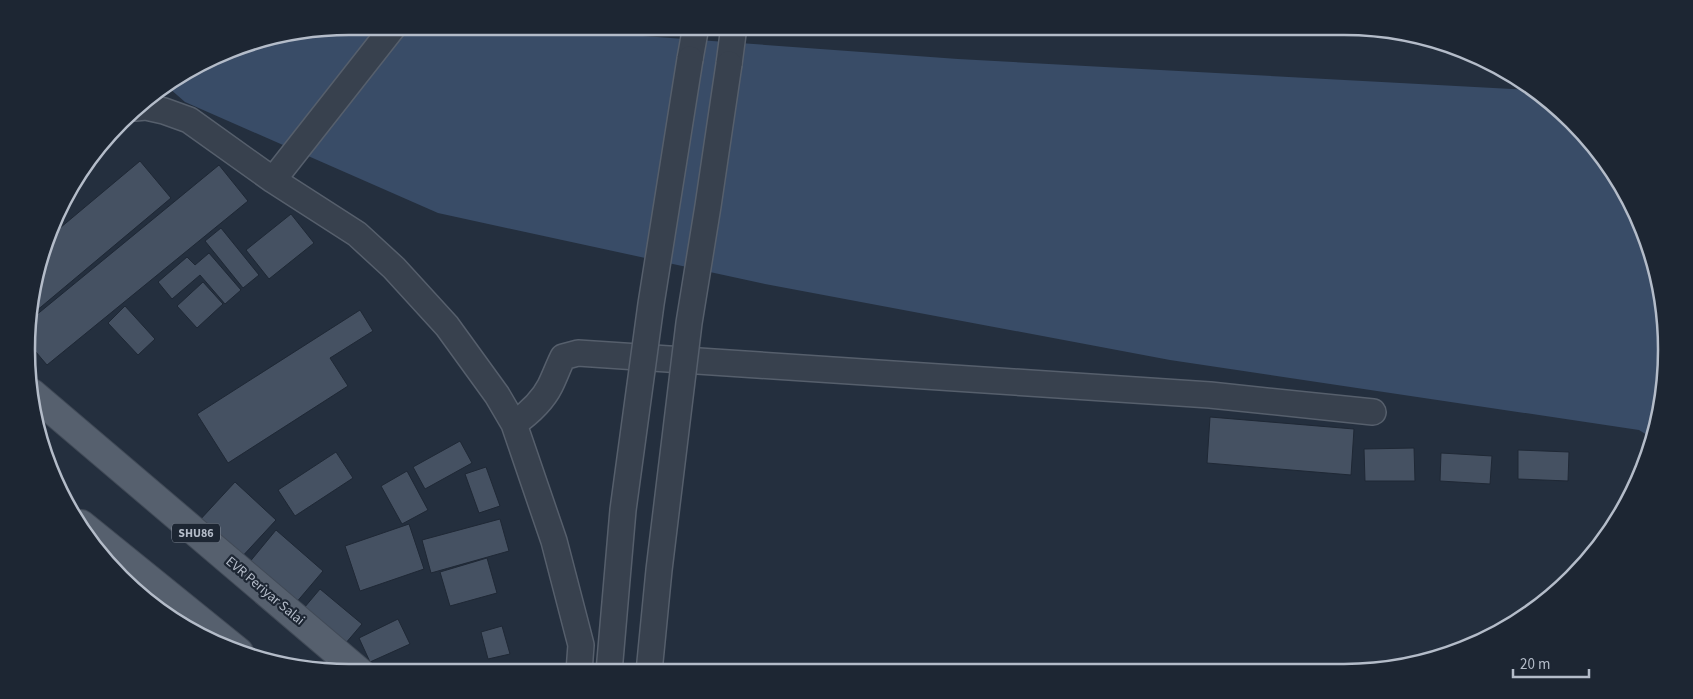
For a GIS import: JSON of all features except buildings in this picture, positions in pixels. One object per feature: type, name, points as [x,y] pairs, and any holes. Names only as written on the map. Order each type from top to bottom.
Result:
[{"type":"main road","name":"EVR Periyar Salai","points":[[39,399],[350,664]]},
{"type":"main road","points":[[99,540],[219,636]]},
{"type":"street","points":[[274,180],[387,35]]},
{"type":"street","points":[[610,664],[624,500],[651,304],[694,35]]},
{"type":"street","points":[[650,664],[660,560],[689,324],[733,35]]},
{"type":"street","points":[[150,107],[164,110],[189,120],[274,180],[357,234],[394,268],[447,326],[497,395],[514,424],[554,541],[582,645],[580,664]]},
{"type":"street","points":[[514,424],[532,410],[549,388],[563,357],[578,353],[1210,395],[1373,412]]},
{"type":"water","points":[[350,35],[629,35],[958,59],[1520,90],[1551,113],[1580,142],[1616,192],[1634,229],[1647,268],[1655,308],[1658,350],[1652,411],[1646,434],[1639,430],[1170,360],[765,284],[438,213],[185,102],[172,90],[210,67],[229,59],[288,41]]}]
